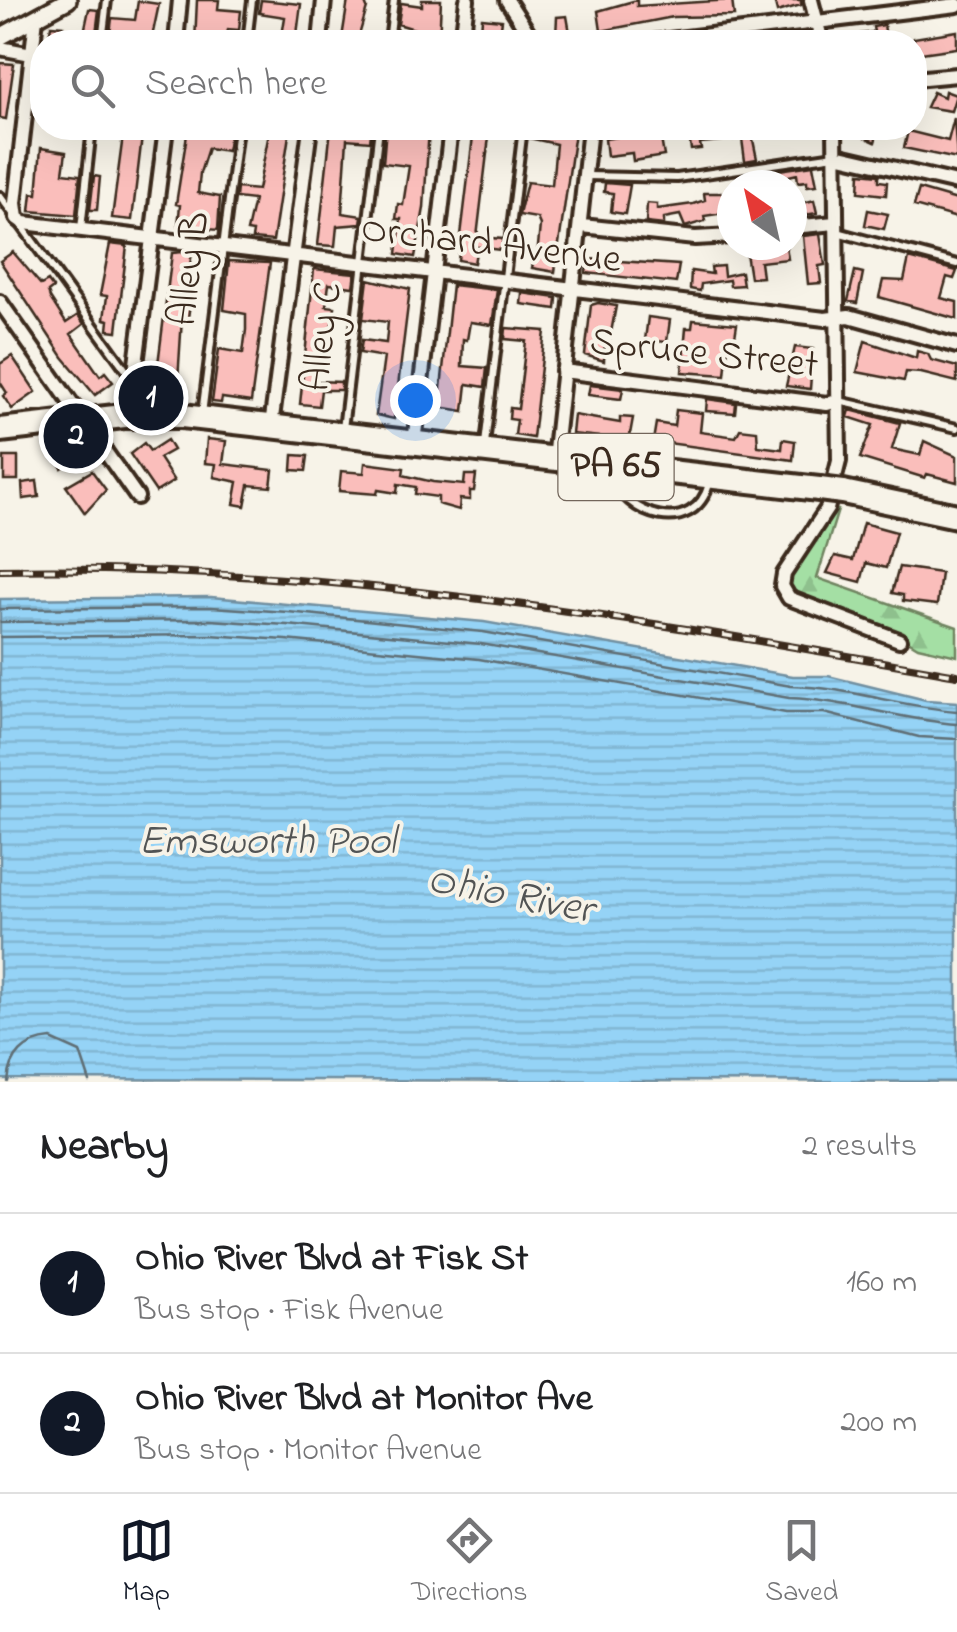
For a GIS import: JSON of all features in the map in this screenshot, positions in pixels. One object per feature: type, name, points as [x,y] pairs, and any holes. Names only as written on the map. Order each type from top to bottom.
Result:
[{"type":"highway","name":"PA 65","points":[[0,430],[138,415],[201,418],[843,492],[957,516]]},
{"type":"street","points":[[0,38],[8,27],[36,18],[68,0]]},
{"type":"street","points":[[177,30],[180,0]]},
{"type":"street","points":[[321,30],[324,0]]},
{"type":"street","points":[[463,30],[467,0]]},
{"type":"street","points":[[507,0],[526,30]]},
{"type":"street","points":[[811,0],[818,30]]},
{"type":"street","points":[[751,30],[957,6]]},
{"type":"street","points":[[36,18],[36,30]]},
{"type":"street","points":[[0,48],[30,54]]},
{"type":"street","points":[[927,78],[957,75]]},
{"type":"street","points":[[16,218],[30,109]]},
{"type":"street","points":[[138,415],[134,380],[164,140]]},
{"type":"street","points":[[271,426],[309,140]]},
{"type":"street","points":[[414,442],[450,140]]},
{"type":"street","points":[[554,460],[590,140]]},
{"type":"street","points":[[836,140],[838,460],[827,509],[784,574],[782,586],[789,598],[899,640]]},
{"type":"street","points":[[836,154],[957,182]]},
{"type":"street","name":"Orchard Avenue","points":[[16,218],[225,248],[837,317],[957,346]]},
{"type":"street","points":[[582,226],[717,237]]},
{"type":"street","points":[[807,228],[836,227]]},
{"type":"street","points":[[0,302],[136,498]]},
{"type":"street","name":"Spruce Street","points":[[563,372],[827,404],[837,401]]},
{"type":"lane","points":[[104,30],[108,0]]},
{"type":"lane","points":[[249,30],[252,0]]},
{"type":"lane","points":[[391,30],[394,0]]},
{"type":"lane","points":[[81,230],[91,140]]},
{"type":"lane","name":"Alley B","points":[[201,418],[237,140]]},
{"type":"lane","name":"Alley C","points":[[343,434],[378,140]]},
{"type":"lane","points":[[485,451],[521,140]]},
{"type":"lane","points":[[588,176],[677,178],[836,154]]},
{"type":"lane","points":[[0,196],[134,380]]},
{"type":"lane","points":[[836,227],[957,264]]},
{"type":"lane","points":[[837,401],[847,400],[957,428]]},
{"type":"lane","points":[[608,466],[616,491],[627,504],[673,516],[694,509],[705,497],[711,477]]},
{"type":"green space","points":[[827,509],[838,510],[817,578],[957,627],[957,656],[918,647],[885,627],[875,629],[789,598],[784,574]]},
{"type":"water","name":"Emsworth Pool","points":[[211,597],[484,622],[793,676],[828,676],[926,700],[957,702],[957,1082],[0,1079],[0,599]]},
{"type":"building","points":[[197,0],[219,0],[218,9],[241,11],[239,30],[196,30]]},
{"type":"building","points":[[261,0],[301,4],[298,30],[283,30],[285,17],[259,13]]},
{"type":"building","points":[[348,0],[364,0],[367,8],[361,30],[343,30]]},
{"type":"building","points":[[422,0],[441,0],[440,30],[418,30],[398,24],[401,3],[422,6]]},
{"type":"building","points":[[637,0],[637,6],[732,0],[734,16],[673,17],[601,30],[598,11]]},
{"type":"building","points":[[774,0],[801,0],[801,5],[777,12]]},
{"type":"building","points":[[138,1],[159,4],[154,30],[110,30],[112,18],[135,20]]},
{"type":"building","points":[[89,9],[99,10],[96,30],[85,30]]},
{"type":"building","points":[[567,16],[569,30],[556,30],[557,17]]},
{"type":"building","points":[[482,18],[502,20],[501,30],[481,30]]},
{"type":"building","points":[[957,31],[957,48],[927,52],[927,36]]},
{"type":"building","points":[[0,63],[14,64],[6,119],[0,118]]},
{"type":"building","points":[[945,91],[956,95],[951,111],[927,107],[933,92],[944,97]]},
{"type":"building","points":[[954,118],[957,159],[904,148],[906,140],[927,140],[927,136],[948,141]]},
{"type":"building","points":[[122,140],[142,140],[132,220],[112,218]]},
{"type":"building","points":[[186,140],[229,140],[227,151],[208,148],[200,173],[198,193],[220,197],[218,230],[178,226],[180,205],[176,204]]},
{"type":"building","points":[[268,140],[288,140],[273,241],[252,239],[253,232],[247,231],[254,200],[236,198],[237,188],[258,190]]},
{"type":"building","points":[[330,140],[347,140],[342,213],[362,216],[361,224],[337,226],[335,246],[318,245]]},
{"type":"building","points":[[385,140],[428,140],[424,208],[415,257],[397,254],[401,219],[396,219],[398,204],[403,205],[409,166],[383,163]]},
{"type":"building","points":[[473,140],[489,140],[477,237],[503,239],[501,250],[477,247],[474,263],[458,260]]},
{"type":"building","points":[[538,140],[574,140],[555,272],[532,268],[540,225],[537,218],[519,215],[527,182],[552,185],[556,144]]},
{"type":"building","points":[[605,140],[661,140],[664,156],[633,161],[632,153],[607,156]]},
{"type":"building","points":[[690,140],[732,140],[700,143],[701,149],[691,150]]},
{"type":"building","points":[[742,140],[753,140],[757,159],[745,161]]},
{"type":"building","points":[[41,148],[66,152],[63,173],[80,175],[76,215],[30,211],[32,193],[37,194]]},
{"type":"building","points":[[813,165],[817,185],[807,186],[807,170],[779,170]]},
{"type":"building","points":[[860,173],[879,175],[879,181],[887,182],[886,195],[859,192]]},
{"type":"building","points":[[94,176],[100,177],[97,210],[90,210]]},
{"type":"building","points":[[605,183],[630,185],[625,214],[611,212],[613,193],[604,192]]},
{"type":"building","points":[[919,189],[957,200],[957,218],[914,206]]},
{"type":"building","points":[[704,193],[717,193],[717,214],[704,216],[705,221],[685,227],[680,215],[664,218],[664,225],[646,223],[647,203],[657,204],[657,209],[705,200]]},
{"type":"building","points":[[814,200],[817,213],[807,215],[807,202]]},
{"type":"building","points":[[868,210],[888,214],[884,229],[865,225]]},
{"type":"building","points":[[820,234],[825,265],[819,266],[821,283],[808,284],[807,236]]},
{"type":"building","points":[[110,244],[127,246],[117,331],[108,330],[109,320],[104,319],[107,296],[100,295]]},
{"type":"building","points":[[13,252],[41,285],[48,281],[53,288],[48,292],[50,298],[66,323],[78,315],[84,324],[71,334],[100,376],[105,372],[113,382],[95,395],[63,357],[0,261]]},
{"type":"building","points":[[172,253],[192,253],[186,288],[192,289],[188,318],[182,318],[177,396],[160,393],[163,373],[157,372]]},
{"type":"building","points":[[909,258],[957,271],[954,279],[947,277],[941,298],[957,302],[957,319],[879,297],[883,280],[904,281]]},
{"type":"building","points":[[588,259],[679,265],[676,283],[586,273]]},
{"type":"building","points":[[747,260],[779,260],[760,262],[762,277],[750,278]]},
{"type":"building","points":[[229,261],[270,263],[251,402],[222,398],[221,403],[212,402],[219,349],[243,353],[246,330],[246,314],[224,310]]},
{"type":"building","points":[[723,266],[724,276],[741,272],[743,285],[730,286],[729,280],[701,284],[700,291],[690,289],[691,271],[712,274],[711,267]]},
{"type":"building","points":[[314,269],[355,273],[353,287],[329,284],[326,306],[335,307],[322,359],[318,359],[316,381],[341,382],[341,390],[321,390],[319,406],[300,404]]},
{"type":"building","points":[[855,271],[863,273],[857,303],[848,301]]},
{"type":"building","points":[[368,279],[410,289],[394,419],[376,415],[384,357],[360,353],[362,340],[386,343],[388,322],[363,319]]},
{"type":"building","points":[[452,285],[497,290],[492,325],[470,322],[467,340],[463,339],[462,366],[487,368],[485,387],[467,384],[464,411],[439,407]]},
{"type":"building","points":[[522,293],[557,298],[556,309],[521,304]]},
{"type":"building","points":[[591,305],[616,306],[610,338],[605,338],[604,361],[585,355]]},
{"type":"building","points":[[648,317],[670,320],[667,342],[645,340]]},
{"type":"building","points":[[693,320],[737,324],[735,337],[729,336],[725,375],[682,372],[686,328],[692,328]]},
{"type":"building","points":[[506,328],[545,331],[533,438],[515,435],[517,420],[509,419],[510,408],[518,409],[526,341],[505,339]]},
{"type":"building","points":[[865,341],[916,358],[917,351],[928,354],[931,360],[957,367],[957,382],[921,373],[906,372],[904,381],[857,372]]},
{"type":"building","points":[[795,347],[813,349],[810,389],[786,386]]},
{"type":"building","points":[[12,356],[36,392],[12,409],[3,396],[7,393],[0,382],[0,364]]},
{"type":"building","points":[[590,385],[623,389],[621,399],[588,395]]},
{"type":"building","points":[[707,399],[736,403],[735,413],[706,411]]},
{"type":"building","points":[[676,410],[702,413],[700,432],[736,437],[740,429],[757,431],[758,446],[782,449],[783,439],[795,441],[793,460],[653,441],[656,423],[674,426]]},
{"type":"building","points":[[850,410],[900,423],[892,449],[920,455],[924,441],[957,456],[957,482],[927,474],[925,478],[860,458],[873,425],[848,417]]},
{"type":"building","points":[[574,415],[620,423],[620,417],[633,418],[629,440],[572,434]]},
{"type":"building","points":[[207,439],[226,441],[223,464],[273,470],[271,487],[249,485],[245,506],[234,504],[238,482],[214,477],[216,464],[205,463]]},
{"type":"building","points":[[70,440],[80,455],[62,468],[52,452]]},
{"type":"building","points":[[167,440],[173,450],[159,458],[174,481],[156,492],[130,454],[144,443],[150,451]]},
{"type":"building","points":[[293,455],[308,456],[306,471],[292,470]]},
{"type":"building","points":[[4,457],[18,457],[18,480],[4,480]]},
{"type":"building","points":[[365,463],[404,468],[403,475],[433,482],[464,485],[465,475],[476,475],[474,491],[470,491],[470,500],[460,499],[459,510],[438,504],[438,497],[415,494],[416,487],[398,484],[397,493],[339,491],[341,471],[364,473]]},
{"type":"building","points":[[92,471],[106,490],[85,513],[66,486]]},
{"type":"building","points":[[37,481],[39,497],[23,499],[22,483]]},
{"type":"building","points":[[863,523],[896,532],[886,568],[866,563],[861,582],[827,573],[835,556],[853,560]]},
{"type":"building","points":[[899,567],[941,573],[937,605],[903,601],[903,595],[892,593]]},
{"type":"railway","points":[[0,570],[121,570],[241,576],[481,599],[957,675]]},
{"type":"place","name":"Ohio River Blvd at Fisk St","points":[[151,398]]},
{"type":"place","name":"Ohio River Blvd at Monitor Ave","points":[[76,436]]},
{"type":"water label","name":"Ohio River","points":[[510,896]]}]
